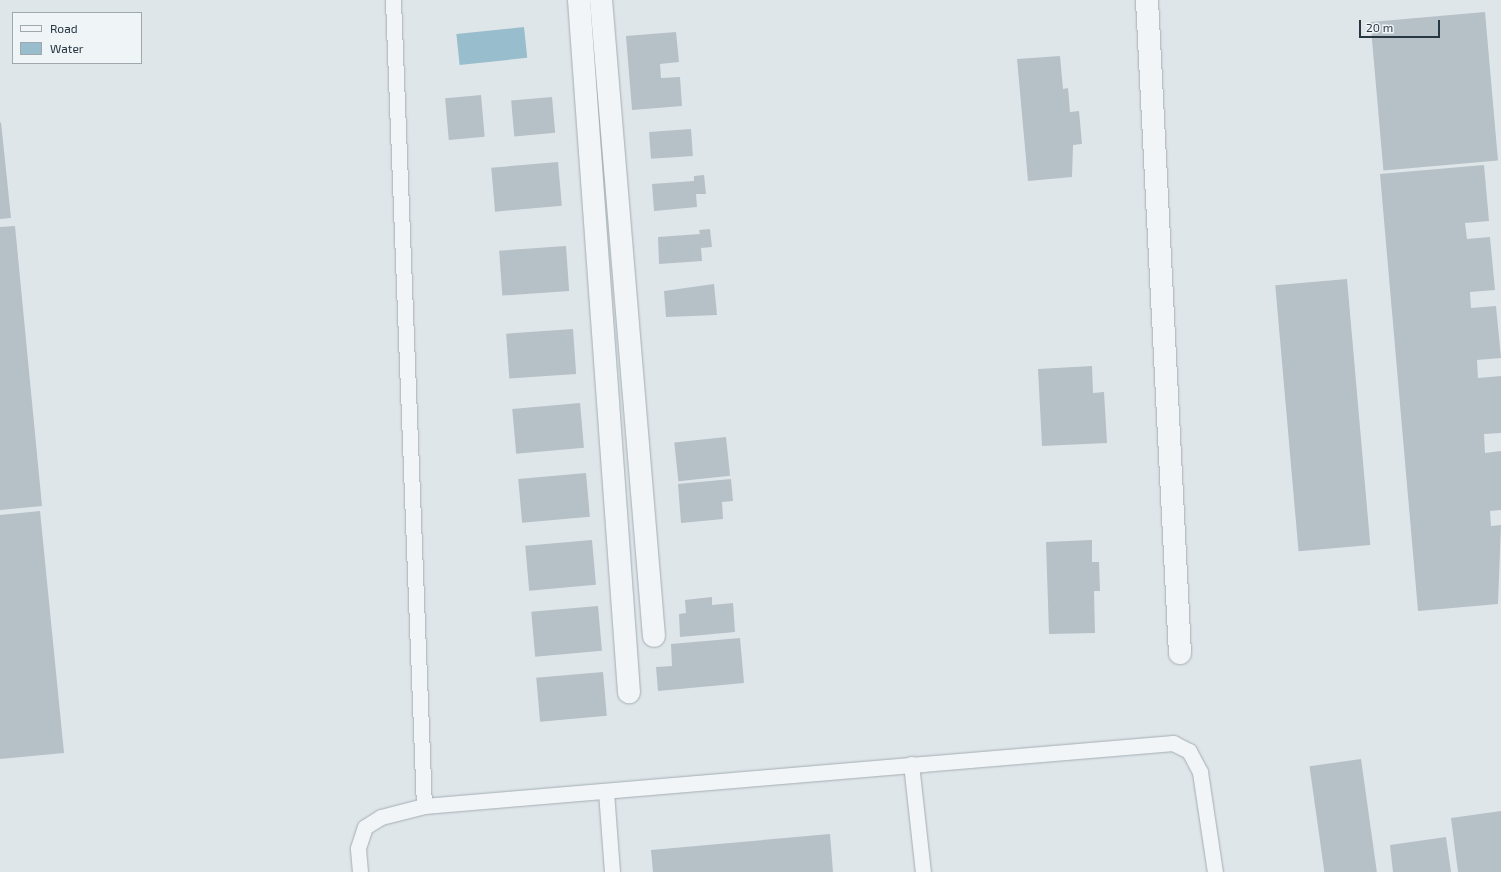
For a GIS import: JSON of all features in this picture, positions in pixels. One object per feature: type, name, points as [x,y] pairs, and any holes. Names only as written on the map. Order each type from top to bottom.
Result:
[{"type":"street","points":[[578,0],[629,692]]},
{"type":"street","points":[[601,0],[654,636]]},
{"type":"street","points":[[1147,0],[1180,653]]},
{"type":"lane","points":[[393,0],[424,806]]},
{"type":"lane","points":[[360,872],[358,848],[364,827],[381,817],[424,806],[606,792],[911,764],[1173,743],[1189,751],[1200,772],[1216,872]]},
{"type":"lane","points":[[911,764],[923,872]]},
{"type":"lane","points":[[606,792],[612,872]]},
{"type":"water","points":[[524,27],[527,58],[460,65],[456,34]]},
{"type":"building","points":[[1485,12],[1498,160],[1383,170],[1370,22]]},
{"type":"building","points":[[676,32],[679,62],[660,64],[661,78],[680,77],[682,106],[632,110],[626,36]]},
{"type":"building","points":[[1060,56],[1063,89],[1068,88],[1070,112],[1079,111],[1082,144],[1073,145],[1072,177],[1028,181],[1017,59]]},
{"type":"building","points":[[481,95],[485,137],[449,140],[445,98]]},
{"type":"building","points":[[552,97],[555,133],[514,136],[511,101]]},
{"type":"building","points":[[1,122],[11,218],[0,219],[0,123]]},
{"type":"building","points":[[691,129],[693,156],[651,159],[649,132]]},
{"type":"building","points":[[558,162],[562,206],[495,212],[491,168]]},
{"type":"building","points":[[1484,165],[1489,221],[1465,223],[1467,239],[1490,237],[1495,290],[1470,292],[1471,308],[1496,306],[1501,358],[1477,360],[1478,378],[1501,376],[1501,433],[1484,434],[1485,453],[1501,451],[1501,510],[1490,511],[1491,526],[1501,525],[1498,604],[1418,611],[1380,174]]},
{"type":"building","points":[[704,175],[706,194],[696,194],[697,207],[654,211],[652,184],[694,181],[694,176]]},
{"type":"building","points":[[15,226],[42,506],[0,510],[0,227]]},
{"type":"building","points":[[710,229],[712,247],[701,248],[702,261],[659,264],[658,237],[700,234],[699,230]]},
{"type":"building","points":[[566,246],[569,291],[502,296],[499,251]]},
{"type":"building","points":[[1347,279],[1370,545],[1299,551],[1275,285]]},
{"type":"building","points":[[714,284],[717,315],[666,317],[664,291]]},
{"type":"building","points":[[573,329],[576,374],[509,379],[506,334]]},
{"type":"building","points":[[1092,366],[1093,393],[1104,392],[1107,443],[1042,446],[1038,369]]},
{"type":"building","points":[[580,403],[584,448],[516,454],[512,409]]},
{"type":"building","points":[[726,437],[730,476],[678,481],[674,442]]},
{"type":"building","points":[[586,473],[590,517],[522,523],[518,479]]},
{"type":"building","points":[[731,479],[733,501],[722,502],[723,519],[681,523],[678,484]]},
{"type":"building","points":[[40,511],[64,753],[0,759],[0,515]]},
{"type":"building","points":[[592,540],[596,585],[529,591],[525,546]]},
{"type":"building","points":[[1092,540],[1092,562],[1099,562],[1100,591],[1094,591],[1095,633],[1049,634],[1046,542]]},
{"type":"building","points":[[712,597],[712,605],[733,603],[735,632],[680,637],[679,614],[686,613],[685,600]]},
{"type":"building","points":[[598,606],[602,651],[535,657],[531,612]]},
{"type":"building","points":[[740,638],[744,683],[658,691],[656,667],[672,666],[671,644]]},
{"type":"building","points":[[603,672],[607,716],[540,722],[536,678]]},
{"type":"building","points":[[1361,759],[1377,872],[1324,872],[1310,766]]},
{"type":"building","points":[[1501,811],[1501,872],[1458,872],[1451,818]]},
{"type":"building","points":[[830,834],[833,872],[653,872],[651,850]]},
{"type":"building","points":[[1446,837],[1451,872],[1393,872],[1390,845]]}]
